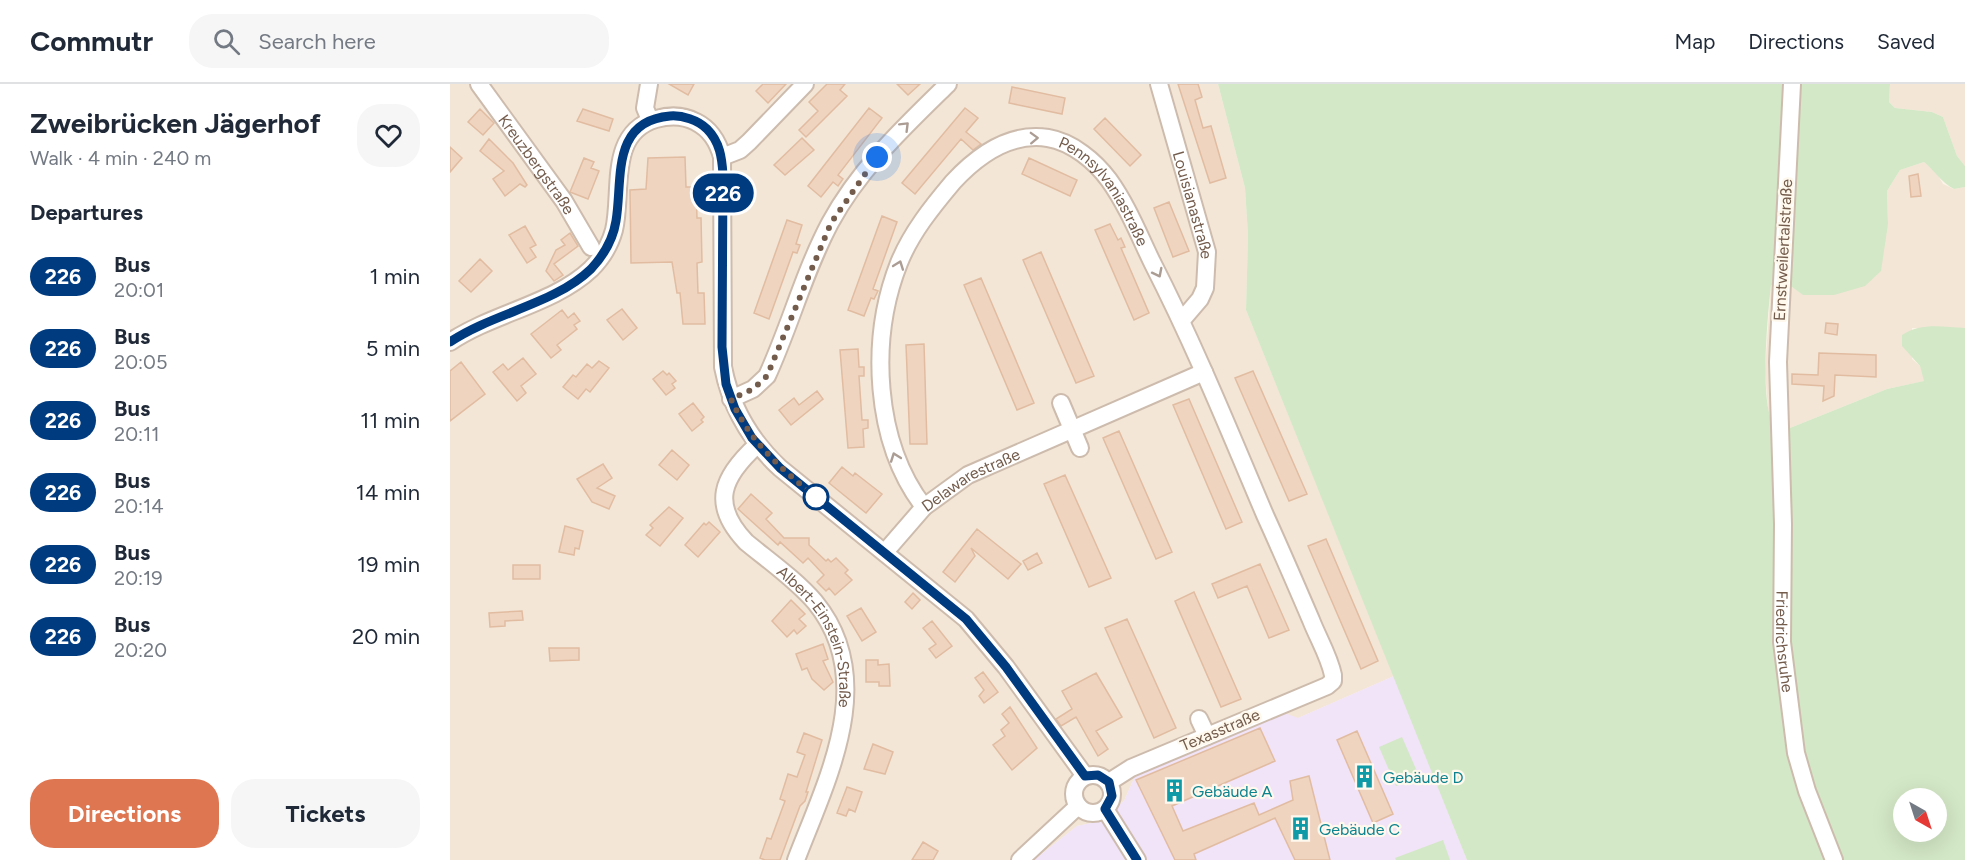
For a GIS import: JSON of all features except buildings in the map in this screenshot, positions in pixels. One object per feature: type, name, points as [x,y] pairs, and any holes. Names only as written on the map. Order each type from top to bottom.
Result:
[{"type":"street","name":"Kreuzbergstraße","points":[[478,84],[564,201],[591,247]]},
{"type":"street","points":[[649,84],[645,108],[650,120]]},
{"type":"street","points":[[722,157],[740,150],[805,84]]},
{"type":"street","points":[[731,399],[753,389],[767,376],[819,245],[845,198],[887,145],[948,84]]},
{"type":"street","name":"Louisianastraße","points":[[1159,84],[1207,252],[1205,288],[1200,299],[1182,320]]},
{"type":"street","name":"Ernstweilertalstraße","points":[[1780,417],[1778,362],[1780,293],[1792,84]]},
{"type":"street","points":[[450,342],[478,324],[563,289],[592,268],[608,247],[613,233],[620,160],[624,148],[638,129],[650,120],[676,115],[695,121],[713,136],[722,157],[723,367],[731,399],[757,445],[780,468],[952,605],[978,631],[1085,776]]},
{"type":"street","name":"Pennsylvaniastraße","points":[[924,507],[904,478],[890,442],[882,378],[883,326],[899,264],[909,242],[943,194],[976,161],[1012,140],[1048,138],[1068,144],[1091,160],[1109,180],[1182,320],[1332,670],[1333,681]]},
{"type":"street","name":"Delawarestraße","points":[[885,552],[924,507],[968,475],[1204,372]]},
{"type":"street","points":[[1061,403],[1080,447]]},
{"type":"street","name":"Friedrichsruhe","points":[[1780,417],[1784,524],[1782,642],[1786,686],[1796,753],[1834,860]]},
{"type":"street","name":"Albert-Einstein-Straße","points":[[757,445],[731,473],[725,486],[726,511],[736,531],[746,542],[814,601],[829,622],[845,665],[846,713],[839,742],[796,860]]},
{"type":"street","name":"Texasstraße","points":[[1109,782],[1131,768],[1333,681]]},
{"type":"street","points":[[1199,719],[1207,736]]},
{"type":"street","points":[[1098,775],[1109,782],[1112,796],[1105,809],[1089,813],[1078,806],[1074,789],[1085,776],[1098,775]]},
{"type":"street","points":[[1020,860],[1078,806]]},
{"type":"street","points":[[1105,809],[1137,860]]},
{"type":"shaded area","points":[[450,84],[1218,84],[1245,188],[1248,235],[1246,310],[1394,676],[1298,718],[1135,776],[1124,801],[1096,822],[1077,826],[1034,860],[450,860]]},
{"type":"shaded area","points":[[1890,84],[1965,84],[1965,166],[1957,156],[1943,117],[1932,112],[1895,108],[1889,102]]},
{"type":"shaded area","points":[[1924,162],[1936,172],[1943,184],[1954,189],[1965,187],[1965,328],[1912,328],[1912,359],[1920,366],[1925,381],[1887,389],[1790,428],[1775,429],[1769,422],[1765,370],[1771,285],[1792,287],[1804,295],[1888,224],[1887,191],[1900,170]]},
{"type":"shaded area","points":[[1394,676],[1467,860],[1034,860],[1077,826],[1096,822],[1124,801],[1135,776],[1282,712],[1298,718]]},
{"type":"green space","points":[[1218,84],[1890,84],[1889,102],[1895,108],[1932,112],[1943,117],[1957,156],[1965,166],[1965,187],[1954,189],[1924,162],[1900,170],[1887,191],[1888,224],[1881,271],[1865,286],[1834,295],[1803,295],[1792,287],[1771,285],[1766,382],[1770,418],[1776,428],[1790,428],[1887,389],[1924,381],[1920,366],[1902,346],[1902,335],[1924,327],[1965,328],[1965,860],[1467,860],[1246,310],[1248,235],[1245,188]]},
{"type":"green space","points":[[1402,737],[1419,776],[1396,786],[1379,747]]},
{"type":"green space","points":[[1443,840],[1450,860],[1396,860],[1395,858]]},
{"type":"bus line","name":"226","points":[[450,342],[478,324],[563,289],[578,280],[600,259],[608,247],[616,219],[620,160],[624,148],[638,129],[650,120],[676,115],[695,121],[706,128],[717,143],[722,157],[723,367],[731,399],[743,424],[768,458],[952,605],[978,631],[1085,776],[1098,775],[1109,782],[1113,791],[1111,801],[1105,809],[1137,860]]},
{"type":"place","name":"Gebäude D","points":[[1365,777]]},
{"type":"place","name":"Gebäude A","points":[[1174,791]]},
{"type":"place","name":"Gebäude C","points":[[1301,829]]},
{"type":"route","points":[[816,497],[768,458],[743,424],[731,399],[753,389],[767,376],[819,245],[845,198],[877,157]]}]
